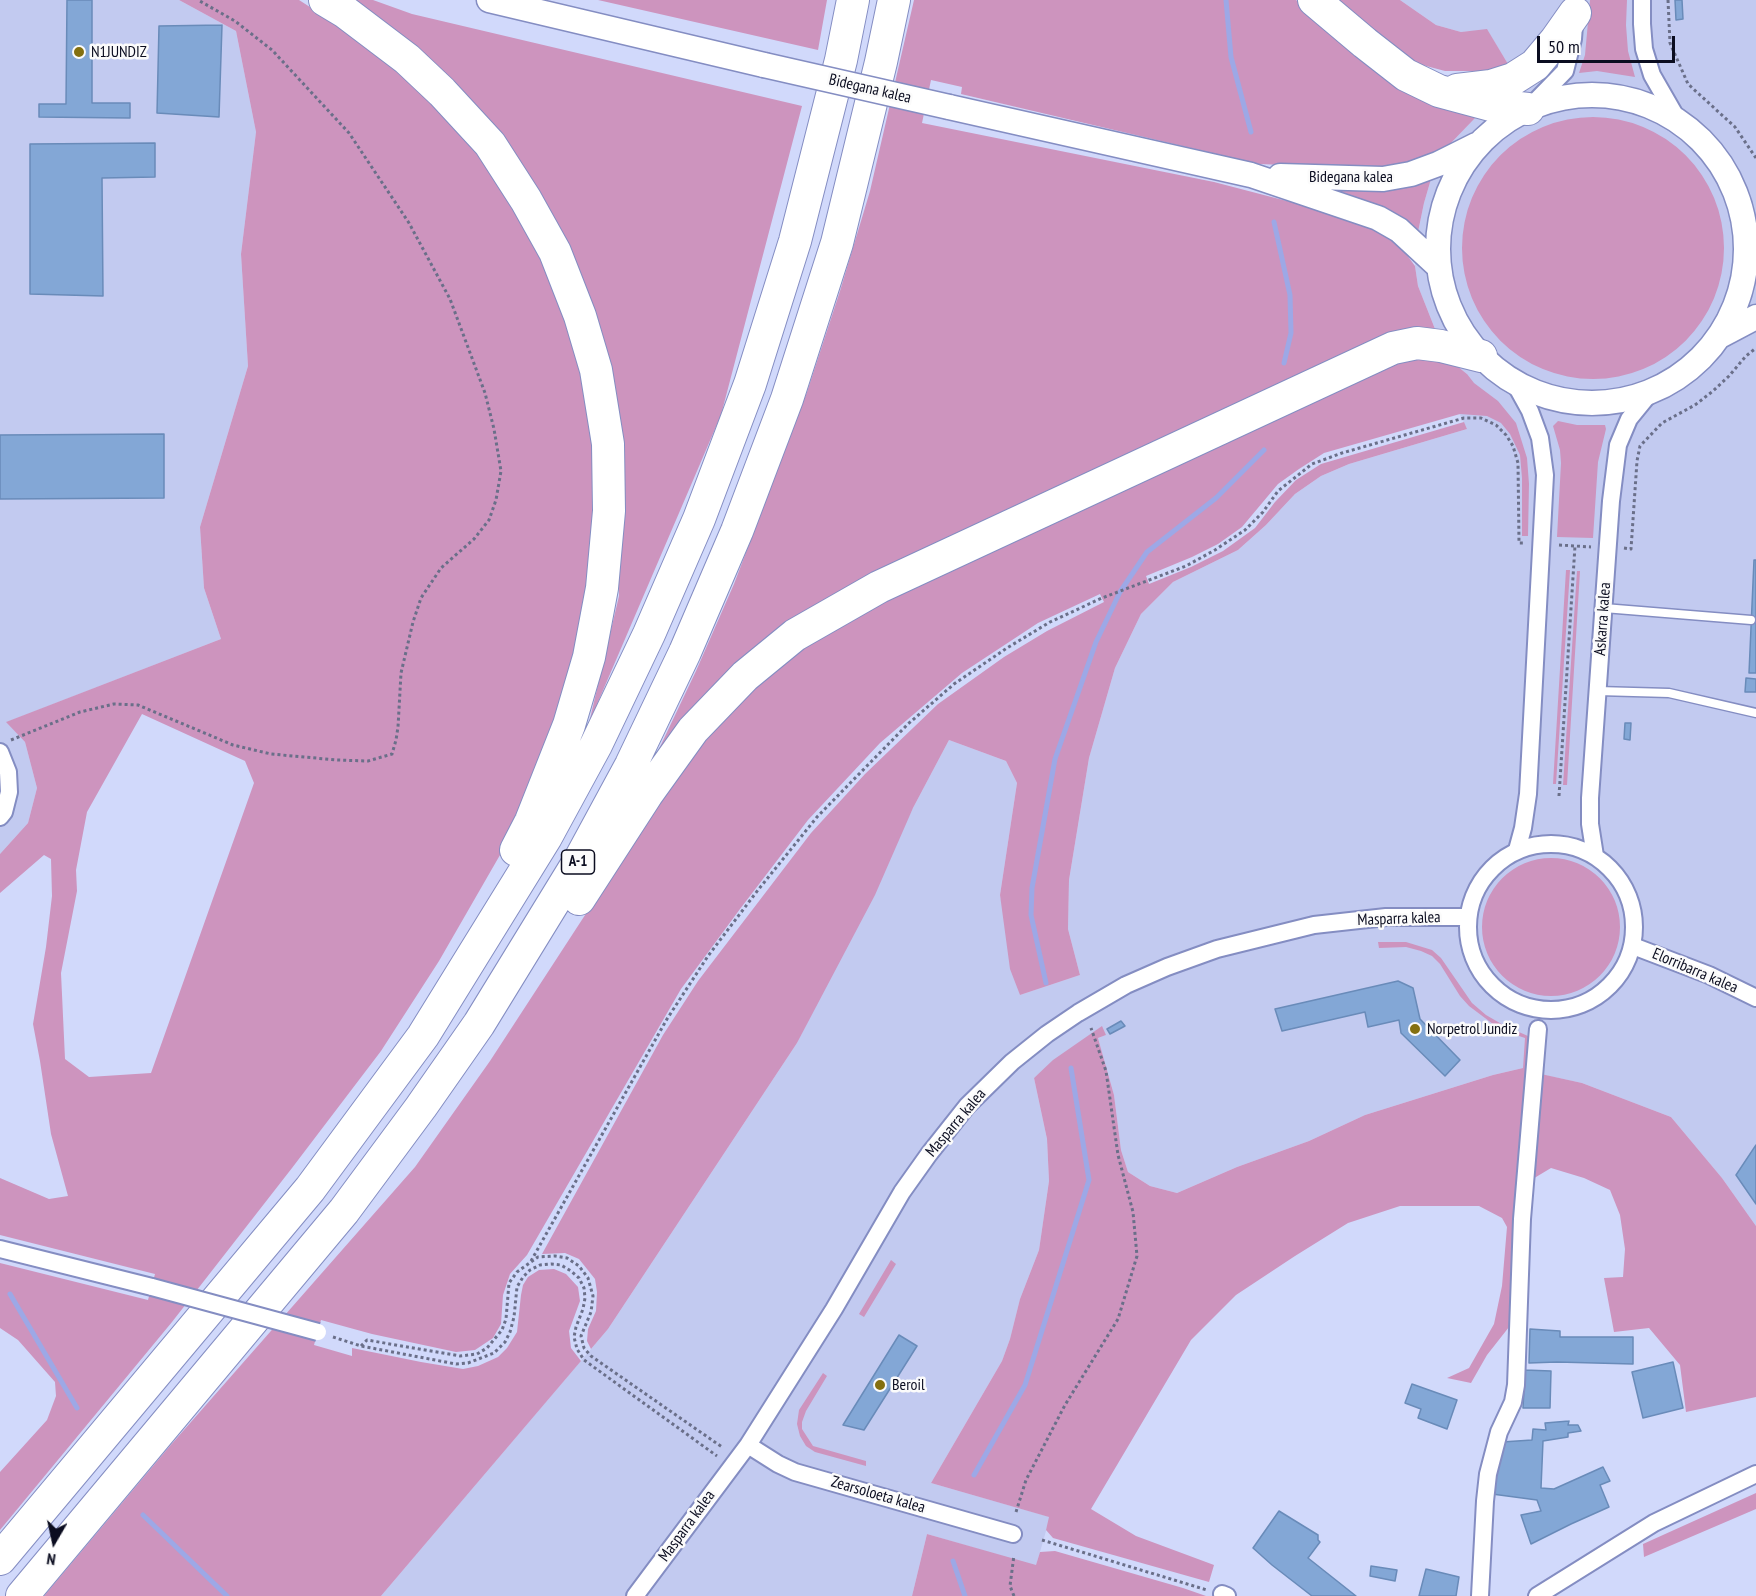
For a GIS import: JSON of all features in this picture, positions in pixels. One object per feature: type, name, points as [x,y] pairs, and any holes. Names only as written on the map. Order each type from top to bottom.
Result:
[{"type":"highway","points":[[324,0],[345,12],[407,59],[442,92],[490,144],[520,190],[555,252],[580,316],[596,370],[608,444],[609,512],[602,588],[589,657],[569,725],[531,821],[423,1036]]},
{"type":"highway","name":"A-1","points":[[0,1559],[310,1189],[423,1036],[546,837],[596,745],[649,634],[699,519],[750,384],[795,241],[841,60],[853,0]]},
{"type":"highway","name":"A-1","points":[[22,1596],[344,1211],[421,1107],[478,1024],[579,861],[630,765],[685,652],[733,542],[787,399],[837,243],[894,0]]},
{"type":"highway","points":[[1314,0],[1365,44],[1406,75],[1439,91],[1491,105],[1528,109]]},
{"type":"highway","points":[[1439,91],[1491,86],[1513,79],[1535,65],[1556,40],[1575,6]]},
{"type":"highway","points":[[421,1107],[491,1030],[647,794],[693,730],[744,676],[795,635],[879,587],[1393,348],[1417,343],[1441,346],[1481,356]]},
{"type":"street","name":"Bidegana kalea","points":[[489,0],[1251,175],[1378,218],[1399,231],[1439,267]]},
{"type":"street","points":[[1642,0],[1644,49],[1652,75],[1679,122]]},
{"type":"street","points":[[1528,109],[1565,71],[1573,39],[1575,6]]},
{"type":"street","points":[[1579,96],[1605,96],[1631,100],[1656,109],[1679,122],[1699,138],[1716,157],[1748,206],[1745,272],[1736,306],[1720,336],[1701,359],[1678,378],[1651,392],[1617,402],[1582,403],[1547,397],[1514,382],[1481,356],[1460,329],[1446,299],[1439,267],[1438,240],[1442,213],[1455,180],[1464,165],[1480,143],[1503,124],[1528,109],[1553,100],[1579,96]]},
{"type":"street","name":"Bidegana kalea","points":[[1251,175],[1383,179],[1412,174],[1480,143]]},
{"type":"street","points":[[1720,336],[1756,317]]},
{"type":"street","points":[[1514,382],[1530,411],[1540,438],[1545,475],[1528,794],[1517,850]]},
{"type":"street","name":"Askarra kalea","points":[[1596,856],[1590,824],[1590,798],[1617,446],[1629,419],[1651,392]]},
{"type":"street","points":[[0,817],[4,812],[9,792],[4,747]]},
{"type":"street","points":[[1557,844],[1577,848],[1596,856],[1611,869],[1624,886],[1632,905],[1635,925],[1633,946],[1623,969],[1607,989],[1586,1002],[1562,1010],[1536,1009],[1513,1001],[1492,986],[1477,966],[1469,942],[1468,917],[1473,896],[1484,877],[1499,862],[1517,850],[1537,845],[1557,844]]},
{"type":"street","name":"Masparra kalea","points":[[635,1596],[748,1445],[834,1309],[902,1192],[928,1154],[967,1106],[1012,1062],[1078,1013],[1126,985],[1217,949],[1314,925],[1386,917],[1468,917]]},
{"type":"street","name":"Elorribarra kalea","points":[[1633,946],[1709,975],[1756,998]]},
{"type":"street","points":[[1480,1596],[1488,1474],[1499,1432],[1513,1402],[1516,1385],[1522,1219],[1538,1029]]},
{"type":"street","points":[[0,1249],[318,1332]]},
{"type":"street","name":"Zearsoloeta kalea","points":[[748,1445],[795,1472],[1013,1534]]},
{"type":"street","points":[[1537,1596],[1654,1523],[1756,1474]]},
{"type":"lane","points":[[1604,608],[1751,620]]},
{"type":"lane","points":[[1598,691],[1669,693],[1756,713]]},
{"type":"path","points":[[4,747],[14,738],[80,712],[114,704],[138,705],[233,746],[271,754],[368,761],[392,754],[398,727],[401,673],[412,622],[421,598],[441,568],[474,539],[489,520],[496,500],[501,471],[485,393],[450,299],[409,223],[349,133],[272,51],[235,21],[198,0]]},
{"type":"path","points":[[1668,0],[1670,43],[1688,84],[1735,127],[1756,158]]},
{"type":"path","points":[[531,1261],[667,1019],[708,956],[817,818],[908,724],[954,684],[1050,622],[1102,598],[1186,566],[1215,550],[1245,530],[1263,512],[1278,491],[1312,464],[1342,453],[1464,418],[1481,418],[1496,425],[1513,446],[1518,463],[1519,543],[1631,549],[1637,461],[1641,446],[1662,423],[1695,405],[1713,391],[1756,348]]},
{"type":"path","points":[[1559,796],[1575,546]]},
{"type":"path","points":[[1016,1512],[1026,1479],[1065,1405],[1118,1319],[1137,1256],[1133,1212],[1118,1155],[1106,1071],[1091,1028]]},
{"type":"path","points":[[361,1346],[367,1340],[460,1356],[477,1354],[488,1348],[502,1330],[506,1319],[509,1283],[517,1272],[538,1257],[567,1258],[579,1266],[588,1278],[593,1296],[591,1312],[581,1336],[584,1348],[591,1356],[722,1447]]},
{"type":"path","points":[[318,1332],[361,1346],[456,1364],[468,1363],[494,1353],[505,1342],[514,1317],[517,1287],[523,1277],[540,1265],[561,1265],[571,1270],[579,1278],[584,1288],[583,1309],[574,1337],[577,1349],[584,1360],[717,1456]]},
{"type":"path","points":[[1042,1540],[1225,1595]]},
{"type":"path","points":[[1014,1555],[1010,1586],[1014,1596]]},
{"type":"shaded area","points":[[0,0],[179,0],[236,31],[256,132],[241,254],[248,366],[200,527],[204,588],[221,639],[7,722],[25,742],[37,788],[28,823],[0,854]]},
{"type":"shaded area","points":[[179,0],[299,0],[374,48],[439,104],[506,189],[560,293],[589,401],[596,478],[595,532],[573,673],[541,763],[500,855],[439,961],[381,1051],[172,1322],[0,1530],[0,1472],[47,1420],[56,1396],[55,1382],[18,1340],[0,1328],[0,1263],[148,1300],[155,1274],[0,1235],[0,1178],[49,1199],[68,1196],[51,1134],[33,1024],[52,896],[51,859],[44,855],[0,893],[0,854],[28,823],[37,788],[25,742],[6,722],[221,639],[204,588],[200,527],[248,366],[241,254],[256,132],[236,31]],"holes":[[[142,714],[245,761],[254,783],[151,1073],[89,1077],[65,1059],[61,973],[77,891],[76,870],[87,812]]]},
{"type":"shaded area","points":[[339,0],[373,0],[412,14],[802,106],[721,415],[589,723],[619,596],[619,459],[557,223]]},
{"type":"shaded area","points":[[598,0],[827,0],[818,50]]},
{"type":"shaded area","points":[[914,0],[1296,0],[1333,32],[1477,116],[1450,144],[1417,161],[1392,167],[1259,164],[961,94],[962,87],[931,80],[922,123],[1214,182],[1329,212],[1381,232],[1401,247],[1415,266],[1418,286],[1435,329],[858,591],[649,770],[734,584],[807,392],[870,191]]},
{"type":"shaded area","points":[[1333,0],[1400,0],[1436,25],[1461,32],[1487,29],[1508,64],[1489,71],[1445,71],[1415,63]]},
{"type":"shaded area","points":[[1400,0],[1756,0],[1756,1226],[1722,1178],[1671,1117],[1582,1083],[1530,1072],[1523,1068],[1493,1075],[1365,1115],[1309,1141],[1237,1167],[1177,1193],[1150,1186],[1128,1172],[1121,1150],[1114,1095],[1098,1038],[1106,1035],[1101,1027],[1034,1078],[1047,1139],[1049,1181],[1039,1250],[1020,1299],[1002,1361],[931,1483],[1050,1517],[1036,1566],[927,1534],[912,1596],[381,1596],[608,1329],[797,1043],[949,740],[1006,761],[1017,783],[1000,895],[1020,995],[1080,975],[1068,929],[1069,880],[1089,758],[1115,668],[1141,614],[1173,582],[1238,550],[1295,494],[1321,476],[1349,464],[1467,429],[1457,409],[1467,374],[1452,362],[1435,329],[1418,286],[1415,266],[1418,232],[1431,179],[1450,144],[1477,116],[1508,64],[1487,30],[1461,32],[1436,25]]},
{"type":"shaded area","points":[[1590,0],[1627,0],[1628,51],[1635,77],[1597,71],[1579,73],[1585,55]]},
{"type":"shaded area","points":[[1593,117],[1619,119],[1643,127],[1666,139],[1686,155],[1702,175],[1714,198],[1722,222],[1724,248],[1722,274],[1714,298],[1702,321],[1686,341],[1666,357],[1643,369],[1619,377],[1593,379],[1567,377],[1543,369],[1520,357],[1500,341],[1484,321],[1472,298],[1464,274],[1462,248],[1464,222],[1472,198],[1484,175],[1500,155],[1520,139],[1543,127],[1567,119]]},
{"type":"shaded area","points":[[1431,179],[1418,232],[1333,193],[1334,190],[1393,189]]},
{"type":"shaded area","points":[[1432,357],[1452,362],[1498,401],[1516,423],[1527,458],[1528,536],[1522,536],[1520,455],[1510,434],[1501,423],[1487,416],[1460,414],[1324,453],[1278,484],[1242,527],[1218,544],[1146,576],[1149,584],[1223,551],[1255,528],[1296,480],[1321,464],[1464,422],[1467,429],[1349,464],[1321,476],[1295,494],[1238,550],[1173,582],[1141,614],[1115,668],[1089,758],[1069,880],[1068,929],[1080,975],[1020,995],[1010,969],[1000,895],[1017,783],[1006,761],[949,740],[913,808],[875,895],[797,1043],[608,1329],[591,1349],[587,1341],[588,1329],[596,1311],[595,1279],[579,1259],[565,1253],[542,1254],[663,1035],[698,981],[811,833],[865,774],[938,704],[1004,657],[1047,631],[1104,602],[1100,594],[1038,623],[962,673],[880,743],[808,820],[681,989],[527,1255],[510,1274],[503,1295],[501,1324],[493,1338],[475,1350],[456,1352],[372,1334],[321,1320],[314,1345],[352,1356],[352,1348],[463,1369],[478,1366],[498,1357],[507,1348],[517,1332],[523,1285],[528,1277],[539,1270],[554,1269],[566,1274],[578,1287],[580,1301],[569,1331],[571,1348],[581,1361],[381,1596],[44,1596],[169,1447],[415,1167],[490,1061],[671,783],[710,733],[755,687],[805,647],[875,604],[1205,449],[1408,359]]},
{"type":"shaded area","points":[[1558,421],[1577,425],[1605,425],[1598,462],[1593,538],[1557,537],[1561,463],[1553,426]]},
{"type":"shaded area","points":[[1566,570],[1570,570],[1556,784],[1553,784]]},
{"type":"shaded area","points":[[1577,571],[1580,571],[1567,785],[1563,785]]},
{"type":"shaded area","points":[[1551,858],[1577,864],[1600,878],[1614,901],[1620,927],[1614,953],[1600,976],[1577,990],[1551,996],[1525,990],[1502,976],[1488,953],[1482,927],[1488,901],[1502,878],[1525,864]]},
{"type":"shaded area","points":[[1378,942],[1406,942],[1432,950],[1441,958],[1472,1003],[1486,1015],[1528,1036],[1532,1044],[1515,1221],[1509,1327],[1487,1355],[1471,1383],[1447,1378],[1469,1368],[1494,1324],[1502,1286],[1507,1227],[1502,1218],[1479,1206],[1400,1206],[1348,1223],[1236,1295],[1191,1340],[1091,1509],[1136,1536],[1214,1565],[1209,1582],[1053,1538],[1046,1530],[1049,1517],[931,1483],[1002,1361],[1020,1299],[1039,1250],[1049,1181],[1047,1139],[1034,1078],[1053,1060],[1102,1026],[1106,1035],[1098,1038],[1114,1095],[1121,1150],[1128,1172],[1150,1186],[1177,1193],[1237,1167],[1309,1141],[1365,1115],[1493,1075],[1523,1068],[1525,1038],[1501,1030],[1469,1006],[1432,956],[1406,947],[1379,948]]},
{"type":"shaded area","points":[[1541,1074],[1582,1083],[1671,1117],[1722,1178],[1756,1226],[1756,1397],[1686,1412],[1680,1365],[1649,1328],[1614,1332],[1604,1278],[1623,1277],[1625,1249],[1620,1215],[1610,1190],[1584,1178],[1551,1168],[1531,1180]]},
{"type":"shaded area","points":[[891,1260],[896,1264],[864,1317],[859,1314]]},
{"type":"shaded area","points":[[823,1373],[827,1376],[806,1411],[802,1429],[813,1446],[866,1461],[866,1466],[815,1452],[806,1446],[800,1436],[797,1424],[799,1410]]},
{"type":"shaded area","points":[[1756,1493],[1756,1509],[1644,1557],[1643,1544]]},
{"type":"shaded area","points":[[927,1534],[1036,1565],[1040,1552],[1055,1551],[1206,1596],[912,1596]]},
{"type":"building","name":"N1JUNDIZ","points":[[67,0],[92,0],[92,103],[130,103],[130,118],[39,117],[39,104],[66,104]]},
{"type":"building","points":[[1675,0],[1682,0],[1683,19],[1676,20]]},
{"type":"building","points":[[222,25],[219,117],[157,113],[159,26]]},
{"type":"building","points":[[155,143],[155,177],[102,178],[103,296],[30,294],[30,144]]},
{"type":"building","points":[[164,434],[164,498],[0,499],[0,435]]},
{"type":"building","points":[[1754,560],[1756,560],[1756,673],[1749,673]]},
{"type":"building","points":[[1746,678],[1756,679],[1756,692],[1745,692]]},
{"type":"building","points":[[1625,723],[1631,723],[1630,740],[1624,739]]},
{"type":"building","name":"Norpetrol Jundiz","points":[[1398,981],[1413,988],[1420,1019],[1460,1060],[1445,1076],[1401,1033],[1399,1020],[1368,1027],[1365,1012],[1282,1031],[1275,1009]]},
{"type":"building","points":[[1121,1021],[1125,1026],[1110,1034],[1107,1029]]},
{"type":"building","points":[[1756,1145],[1756,1204],[1736,1175]]},
{"type":"building","points":[[1530,1329],[1560,1331],[1560,1337],[1633,1337],[1633,1364],[1529,1363]]},
{"type":"building","name":"Beroil","points":[[899,1335],[917,1346],[864,1430],[843,1425]]},
{"type":"building","points":[[1673,1362],[1683,1408],[1643,1418],[1632,1372]]},
{"type":"building","points":[[1525,1370],[1551,1371],[1550,1408],[1523,1408]]},
{"type":"building","points":[[1412,1384],[1457,1400],[1447,1429],[1418,1418],[1421,1409],[1405,1403]]},
{"type":"building","points":[[1569,1421],[1568,1425],[1578,1425],[1581,1431],[1568,1433],[1568,1437],[1543,1441],[1541,1488],[1554,1489],[1603,1467],[1610,1481],[1600,1485],[1609,1507],[1531,1544],[1521,1515],[1541,1511],[1537,1500],[1492,1494],[1502,1442],[1532,1440],[1533,1429],[1546,1430],[1545,1423]]},
{"type":"building","points":[[1279,1511],[1318,1535],[1320,1542],[1308,1558],[1356,1596],[1312,1596],[1253,1548]]},
{"type":"building","points":[[1371,1566],[1397,1570],[1395,1581],[1370,1576]]},
{"type":"building","points":[[1426,1569],[1459,1577],[1456,1596],[1419,1596]]},
{"type":"waterway","points":[[1226,0],[1231,57],[1251,132]]},
{"type":"waterway","points":[[1274,222],[1290,295],[1291,333],[1284,363]]},
{"type":"waterway","points":[[1046,983],[1031,915],[1032,888],[1055,759],[1096,642],[1120,592],[1147,552],[1216,498],[1264,450]]},
{"type":"waterway","points":[[974,1475],[1025,1385],[1089,1180],[1071,1068]]},
{"type":"waterway","points":[[10,1294],[77,1408]]},
{"type":"waterway","points":[[143,1515],[227,1596]]},
{"type":"waterway","points":[[953,1561],[965,1596]]},
{"type":"place","name":"N1JUNDIZ","points":[[79,52]]},
{"type":"place","name":"Norpetrol Jundiz","points":[[1415,1029]]},
{"type":"place","name":"Beroil","points":[[880,1385]]}]
